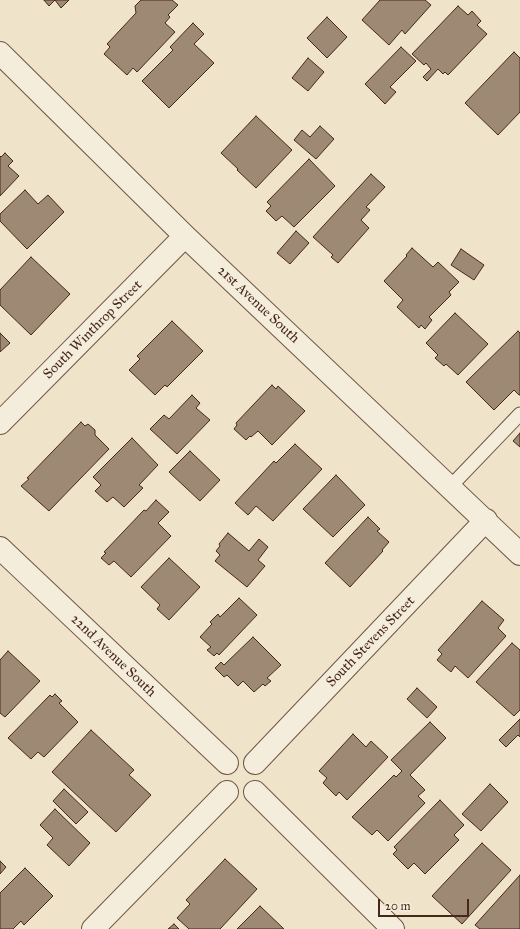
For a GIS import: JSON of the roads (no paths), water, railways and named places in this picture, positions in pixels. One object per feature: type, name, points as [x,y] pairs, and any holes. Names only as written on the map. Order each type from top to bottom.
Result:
[{"type":"street","name":"21st Avenue South","points":[[0,53],[185,236],[486,520],[520,554]]},
{"type":"street","name":"South Winthrop Street","points":[[0,423],[185,236]]},
{"type":"street","name":"South Stevens Street","points":[[255,762],[486,520]]},
{"type":"street","name":"22nd Avenue South","points":[[0,548],[227,763]]},
{"type":"street","points":[[241,756],[255,762],[261,771],[262,777],[257,790],[252,795],[245,798],[232,796],[222,785],[220,778],[224,766],[234,758],[241,756]]},
{"type":"street","points":[[94,929],[227,792]]},
{"type":"street","points":[[255,792],[393,929]]},
{"type":"lane","points":[[450,487],[520,414]]}]
